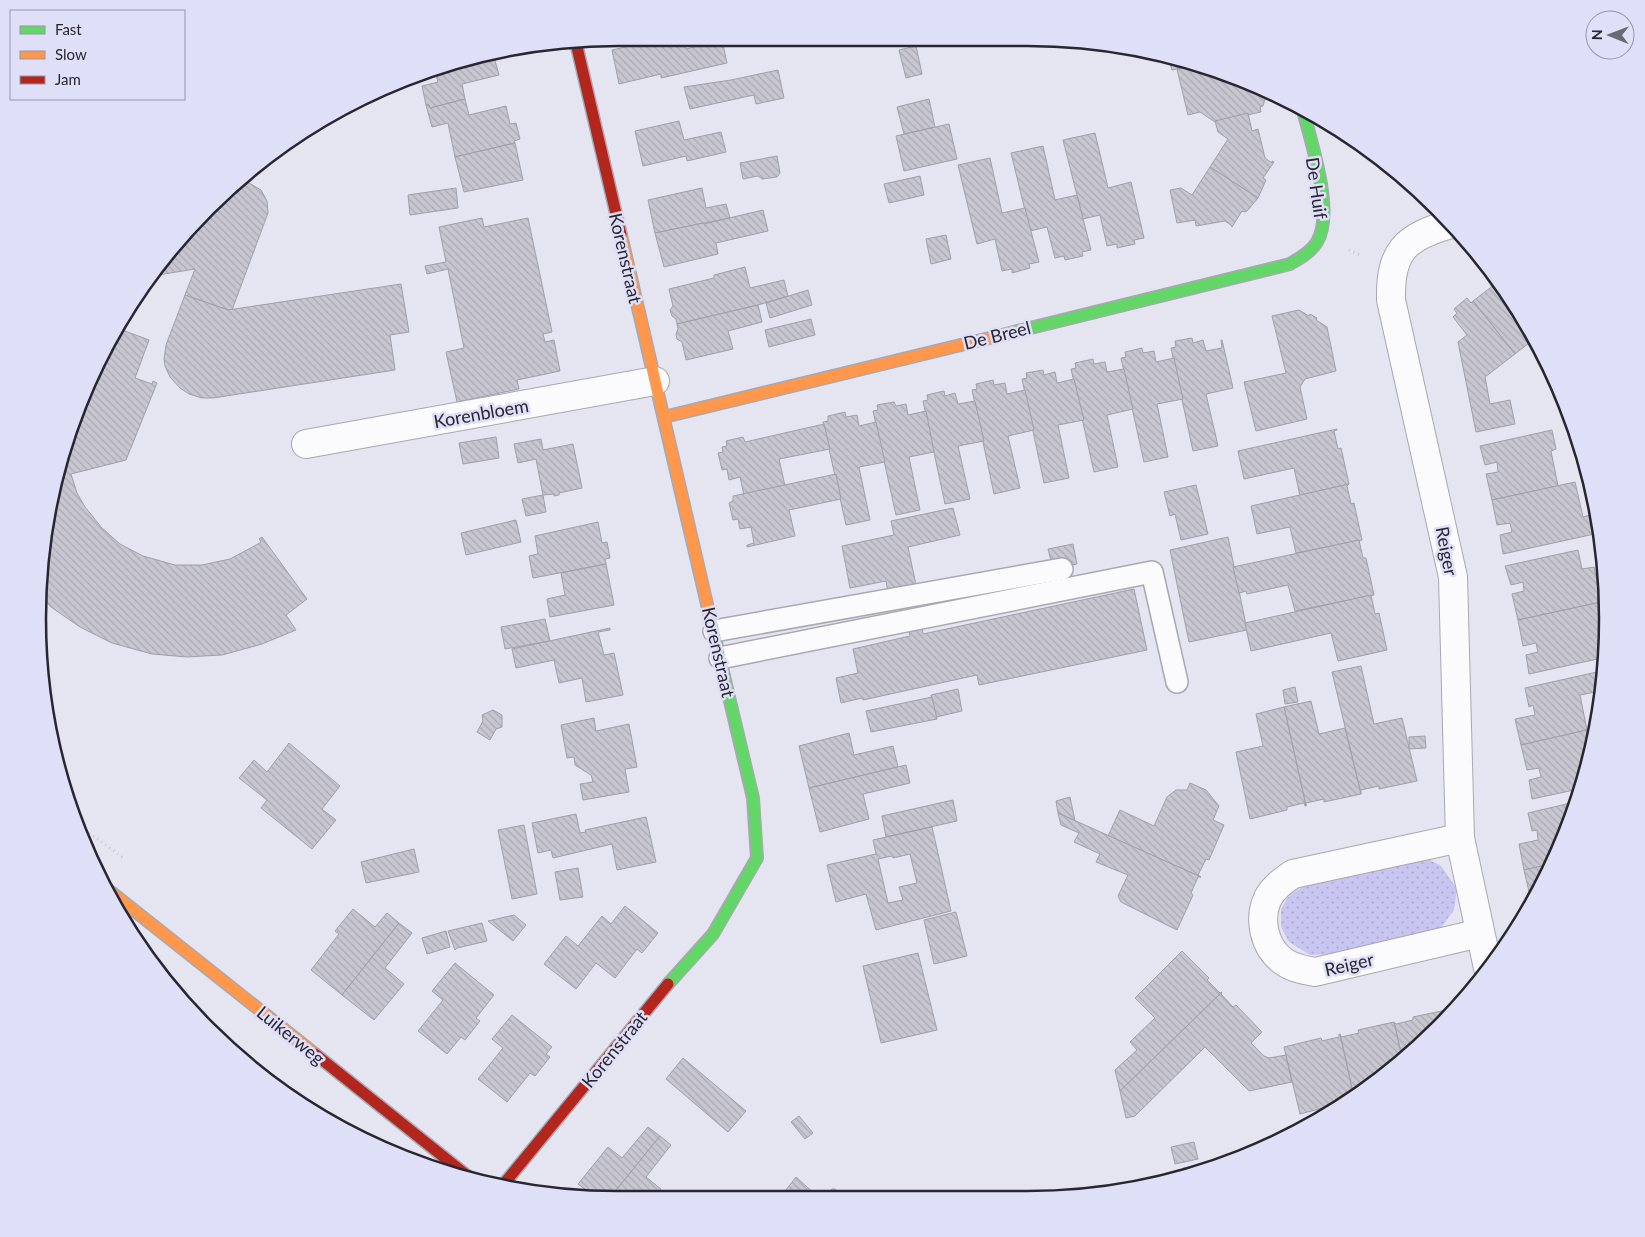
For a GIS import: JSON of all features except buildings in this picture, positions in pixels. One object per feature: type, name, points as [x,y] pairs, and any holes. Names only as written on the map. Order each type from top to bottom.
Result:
[{"type":"street","name":"Korenstraat","points":[[507,1180],[656,998],[713,934],[757,858],[753,798],[577,47]]},
{"type":"street","name":"De Huif","points":[[1306,119],[1321,190],[1325,222],[1320,237]]},
{"type":"street","points":[[1392,270],[1400,253],[1411,241],[1427,231],[1443,226]]},
{"type":"street","name":"De Breel","points":[[664,416],[1290,264],[1311,250],[1320,237]]},
{"type":"street","name":"Reiger","points":[[1392,270],[1391,300],[1453,577],[1460,838],[1486,959]]},
{"type":"street","name":"Korenbloem","points":[[306,444],[655,381]]},
{"type":"street","name":"Reiger","points":[[1460,838],[1293,874],[1278,884],[1268,898],[1263,914],[1264,932],[1270,948],[1282,961],[1298,969],[1315,972],[1480,933]]},
{"type":"street","name":"Luikerweg","points":[[120,899],[455,1166]]},
{"type":"lane","points":[[714,631],[1062,569]]},
{"type":"lane","points":[[720,658],[1152,572],[1177,682]]},
{"type":"path","points":[[1320,237],[1392,270]]},
{"type":"shaded area","points":[[1428,859],[1441,866],[1457,889],[1454,910],[1440,929],[1335,954],[1310,955],[1289,942],[1281,927],[1281,909],[1288,897],[1306,884]]},
{"type":"traffic: fast","points":[[1002,335],[1290,264],[1305,254],[1317,242],[1322,229],[1324,213],[1320,177],[1305,119]]},
{"type":"traffic: fast","points":[[668,984],[713,934],[757,858],[753,798],[710,617]]},
{"type":"traffic: slow","points":[[621,235],[710,617]]},
{"type":"traffic: slow","points":[[664,417],[1002,335]]},
{"type":"traffic: slow","points":[[120,899],[315,1054]]},
{"type":"traffic: jam","points":[[577,47],[621,235]]},
{"type":"traffic: jam","points":[[507,1180],[668,984]]},
{"type":"traffic: jam","points":[[315,1054],[456,1166]]}]
